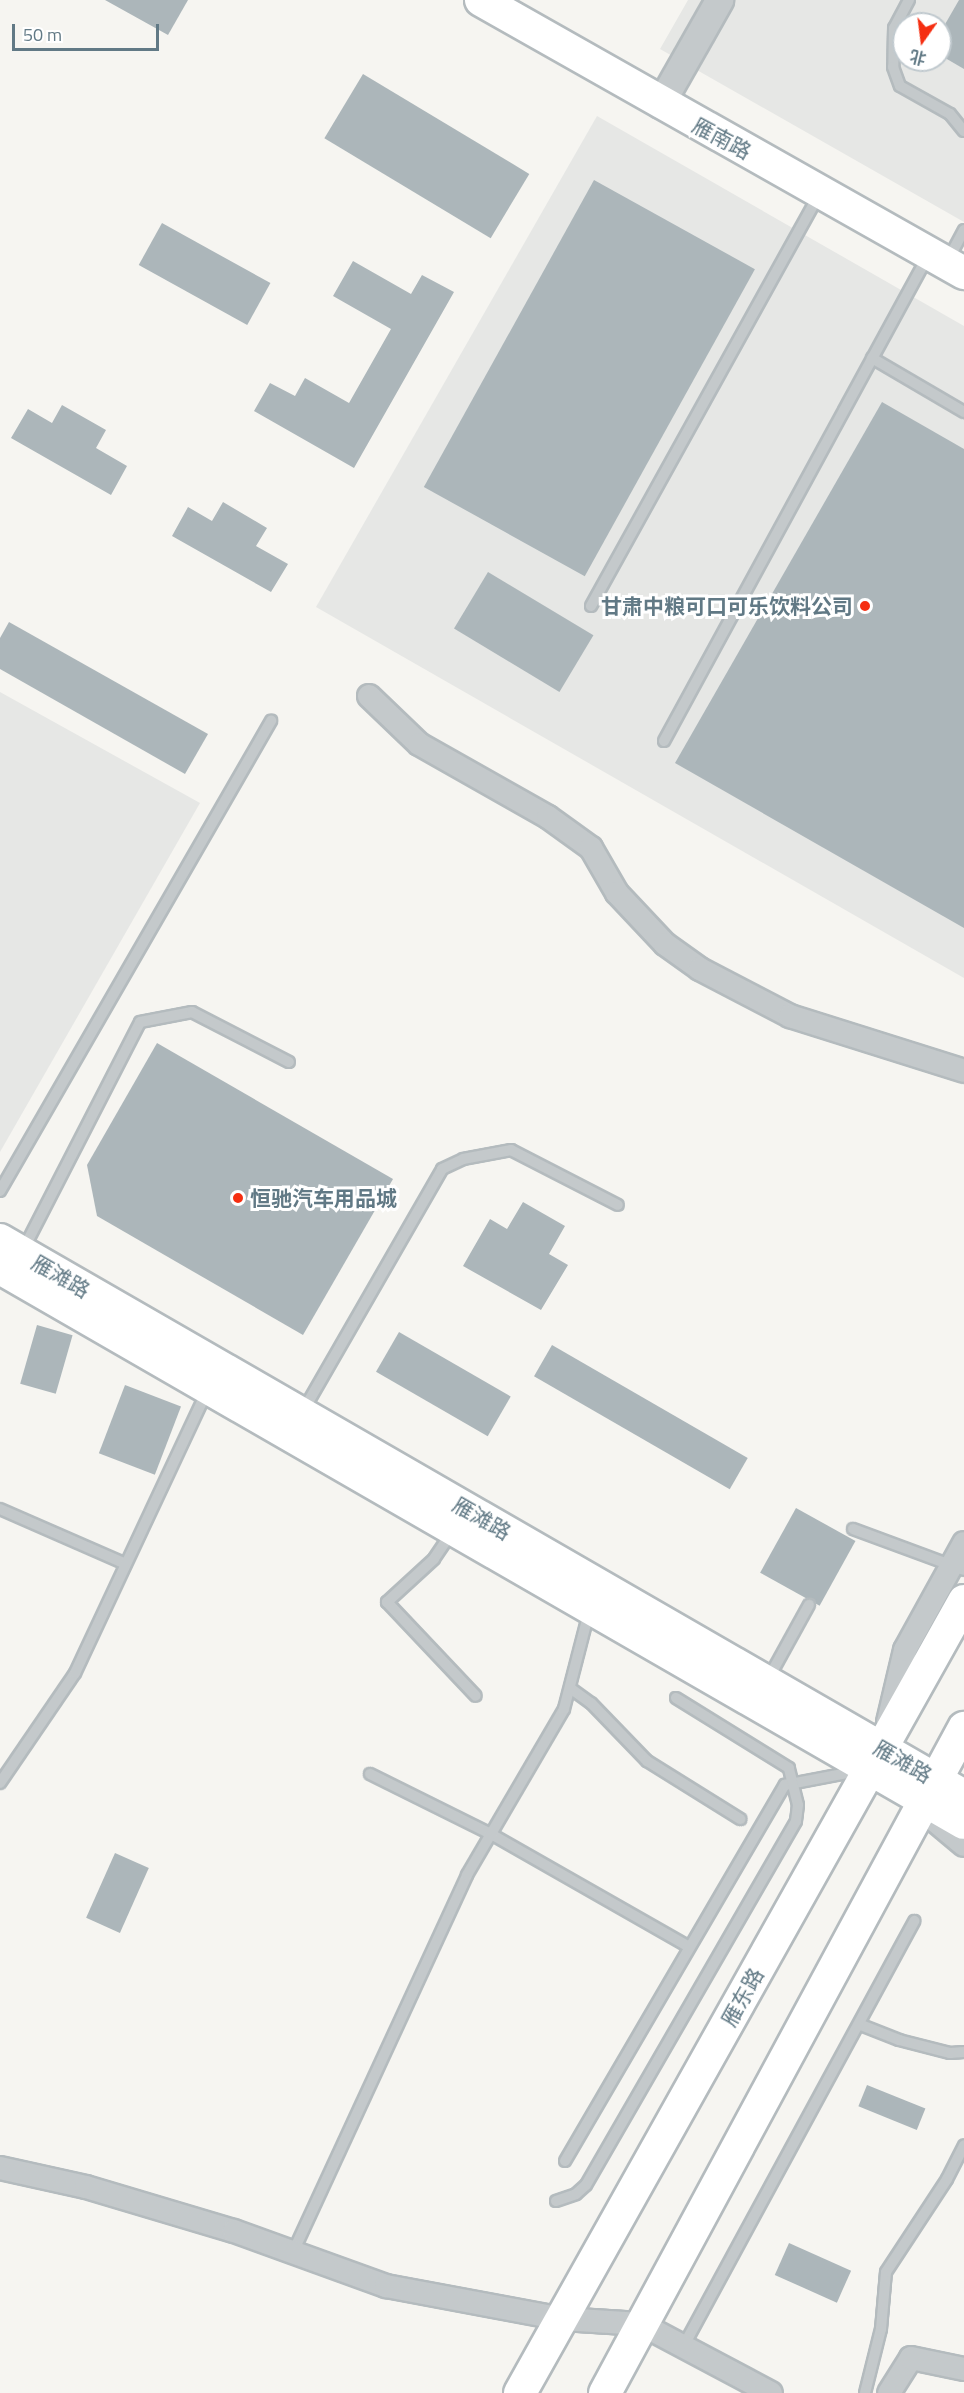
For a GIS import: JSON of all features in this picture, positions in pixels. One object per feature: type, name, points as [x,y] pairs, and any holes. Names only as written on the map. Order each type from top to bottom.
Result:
[{"type":"main road","name":"雁南路","points":[[481,0],[660,104],[947,263]]},
{"type":"main road","name":"雁滩路","points":[[7,1254],[209,1388],[591,1608],[876,1758],[943,1776],[964,1796]]},
{"type":"main road","name":"雁滩路","points":[[7,1254],[301,1414],[767,1682],[876,1758]]},
{"type":"main road","name":"雁东路","points":[[520,2393],[964,1601]]},
{"type":"main road","points":[[605,2393],[943,1776],[964,1728]]},
{"type":"main road","name":"雁滩路","points":[[943,1776],[964,1823]]},
{"type":"street","points":[[660,104],[719,0]]},
{"type":"street","points":[[369,696],[419,744],[548,817],[591,848],[617,893],[665,944],[700,969],[790,1016],[964,1071]]},
{"type":"street","points":[[876,1758],[905,1650],[958,1568],[964,1542]]},
{"type":"street","name":"雁滩路","points":[[943,1776],[964,1845]]},
{"type":"street","points":[[0,2168],[86,2187],[293,2252],[386,2286],[562,2319],[642,2324],[771,2393]]},
{"type":"street","points":[[889,2393],[911,2358],[964,2369]]},
{"type":"lane","points":[[909,0],[894,28],[893,67],[900,86],[950,114],[964,131]]},
{"type":"lane","points":[[591,606],[820,191]]},
{"type":"lane","points":[[664,741],[872,358],[947,263],[964,230]]},
{"type":"lane","points":[[872,358],[964,411]]},
{"type":"lane","points":[[0,1191],[271,721]]},
{"type":"lane","points":[[7,1254],[140,1022],[192,1012],[290,1062]]},
{"type":"lane","points":[[301,1414],[442,1169],[463,1159],[511,1150],[618,1205]]},
{"type":"lane","points":[[0,1783],[75,1673],[209,1388]]},
{"type":"lane","points":[[0,1509],[126,1564]]},
{"type":"lane","points":[[454,1529],[434,1559],[387,1602],[476,1695]]},
{"type":"lane","points":[[853,1529],[958,1568]]},
{"type":"lane","points":[[767,1682],[809,1605]]},
{"type":"lane","points":[[293,2252],[467,1875],[564,1709],[591,1608]]},
{"type":"lane","points":[[570,1688],[591,1703],[647,1761],[740,1819]]},
{"type":"lane","points":[[556,2201],[576,2194],[586,2185],[796,1821],[795,1783],[789,1768],[676,1698]]},
{"type":"lane","points":[[565,2161],[785,1785],[876,1758]]},
{"type":"lane","points":[[369,1774],[491,1833],[689,1947]]},
{"type":"lane","points":[[683,2347],[861,2025],[914,1921]]},
{"type":"lane","points":[[861,2025],[899,2040],[950,2053],[964,2052]]},
{"type":"lane","points":[[865,2393],[881,2330],[879,2318],[886,2272],[947,2179],[964,2145]]},
{"type":"shaded area","points":[[688,0],[964,0],[964,222],[660,49]]},
{"type":"shaded area","points":[[597,116],[964,326],[964,978],[316,607]]},
{"type":"shaded area","points":[[0,692],[200,803],[0,1152]]},
{"type":"building","points":[[105,0],[188,0],[168,35]]},
{"type":"building","points":[[959,0],[964,0],[964,69],[952,62],[952,12]]},
{"type":"building","points":[[363,74],[529,174],[491,238],[324,138]]},
{"type":"building","points":[[594,180],[755,269],[585,576],[424,487]]},
{"type":"building","points":[[162,223],[270,283],[247,325],[139,265]]},
{"type":"building","points":[[353,261],[411,294],[422,275],[454,292],[354,468],[254,411],[270,383],[295,396],[305,378],[349,403],[391,329],[333,296]]},
{"type":"building","name":"甘肃中粮可口可乐饮料公司","points":[[882,402],[964,449],[964,928],[675,763]]},
{"type":"building","points":[[62,405],[106,430],[96,448],[127,466],[111,495],[11,438],[28,409],[52,423]]},
{"type":"building","points":[[223,502],[267,528],[256,546],[288,564],[271,592],[172,536],[188,507],[212,521]]},
{"type":"building","points":[[488,572],[593,635],[559,692],[454,629]]},
{"type":"building","points":[[9,622],[208,734],[185,774],[0,669],[0,638]]},
{"type":"building","name":"恒驰汽车用品城","points":[[157,1043],[393,1179],[303,1335],[97,1216],[87,1165]]},
{"type":"building","points":[[523,1202],[565,1226],[549,1254],[568,1265],[541,1310],[463,1266],[490,1219],[507,1229]]},
{"type":"building","points":[[37,1325],[73,1335],[56,1394],[20,1384]]},
{"type":"building","points":[[399,1332],[511,1396],[488,1436],[376,1372]]},
{"type":"building","points":[[552,1345],[748,1458],[730,1489],[534,1376]]},
{"type":"building","points":[[125,1385],[181,1407],[155,1475],[99,1453]]},
{"type":"building","points":[[796,1508],[855,1541],[820,1606],[760,1573]]},
{"type":"building","points":[[115,1853],[149,1868],[120,1933],[86,1918]]},
{"type":"building","points":[[867,2085],[925,2109],[917,2130],[858,2106]]},
{"type":"building","points":[[789,2243],[851,2271],[837,2303],[775,2275]]},
{"type":"place","name":"甘肃中粮可口可乐饮料公司","points":[[865,606]]},
{"type":"place","name":"恒驰汽车用品城","points":[[238,1198]]}]
